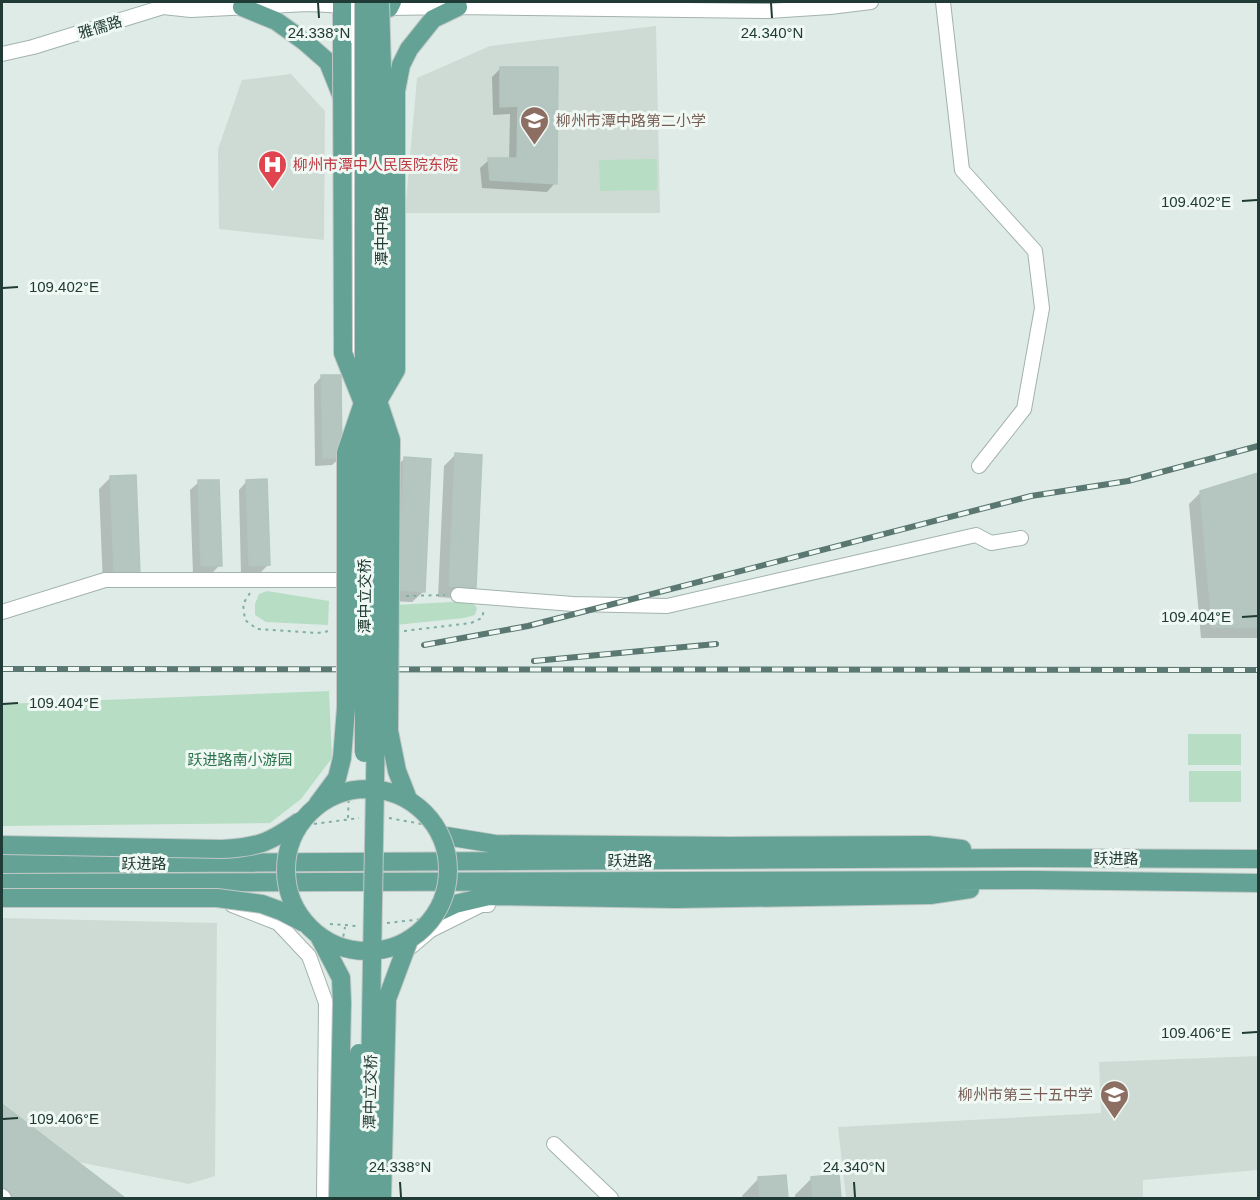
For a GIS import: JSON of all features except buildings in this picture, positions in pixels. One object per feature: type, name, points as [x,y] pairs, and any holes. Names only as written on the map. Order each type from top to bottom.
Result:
[{"type":"main road","points":[[350,3],[342,43],[344,101],[343,353],[391,441],[389,731],[397,771],[408,799]]},
{"type":"main road","name":"潭中中路","points":[[350,3],[376,470]]},
{"type":"main road","name":"潭中中路","points":[[371,402],[382,81],[387,4]]},
{"type":"main road","points":[[242,7],[276,21],[304,40],[328,62],[344,101]]},
{"type":"main road","points":[[338,1198],[341,978],[313,930],[291,899],[286,870],[291,842],[313,815],[337,778],[342,758],[346,708],[346,453],[371,402],[396,370],[396,91],[401,65],[409,49],[433,20],[458,7]]},
{"type":"main road","name":"潭中立交桥","points":[[355,1198],[371,402]]},
{"type":"main road","name":"潭中立交桥","points":[[368,1198],[376,724],[376,470]]},
{"type":"main road","points":[[2,845],[222,849],[251,847],[276,837],[313,815],[339,794],[362,789],[378,789],[408,799],[426,816],[440,835],[447,854],[448,875],[445,895],[436,913],[423,929],[409,940],[396,946],[364,952],[332,944],[282,911],[262,904],[217,898],[2,898]]},
{"type":"main road","points":[[440,835],[495,844],[928,845],[1035,858]]},
{"type":"main road","name":"跃进路","points":[[2,864],[1035,858],[1258,860]]},
{"type":"main road","points":[[436,913],[456,904],[489,896],[675,899],[930,895],[1035,880]]},
{"type":"main road","name":"跃进路","points":[[2,883],[1035,880],[1258,883]]},
{"type":"main road","points":[[382,1198],[387,999],[409,940]]},
{"type":"street","points":[[157,4],[180,2]]},
{"type":"street","name":"雅儒路","points":[[2,54],[33,47],[157,4],[190,10],[350,3],[458,7],[769,11],[871,2]]},
{"type":"street","points":[[943,2],[962,170],[1035,251],[1042,308],[1024,409],[979,466]]},
{"type":"street","points":[[350,3],[354,580]]},
{"type":"street","points":[[2,612],[105,580],[382,580],[387,4]]},
{"type":"street","points":[[354,431],[385,432]]},
{"type":"street","points":[[458,595],[573,604],[667,606],[976,535],[991,543],[1021,538]]},
{"type":"street","points":[[375,1198],[377,1009],[393,962],[430,930],[481,905],[910,902],[1035,880]]},
{"type":"street","points":[[2,905],[231,905],[278,923],[309,956],[326,1003],[324,1198]]},
{"type":"street","points":[[554,1144],[610,1198]]},
{"type":"path","points":[[252,589],[243,604],[245,620],[257,629],[317,633],[337,630]]},
{"type":"path","points":[[403,596],[458,595]]},
{"type":"path","points":[[400,631],[471,623],[482,618],[484,606]]},
{"type":"path","points":[[313,815],[360,818]]},
{"type":"shaded area","name":"柳州市潭中路第二小学","points":[[656,26],[660,213],[405,213],[417,78],[490,46]]},
{"type":"shaded area","name":"柳州市潭中人民医院东院","points":[[291,74],[325,111],[324,240],[219,229],[218,149],[242,80]]},
{"type":"shaded area","points":[[2,918],[217,923],[215,1176],[189,1184],[63,1159],[2,1155]]},
{"type":"shaded area","name":"柳州市第三十五中学","points":[[1258,1056],[1258,1170],[1143,1180],[1143,1198],[846,1198],[838,1127],[1101,1113],[1099,1062]]},
{"type":"green space","points":[[657,159],[657,190],[600,191],[599,160]]},
{"type":"green space","points":[[267,591],[329,601],[328,625],[266,622],[255,615],[255,604],[259,594]]},
{"type":"green space","points":[[471,601],[477,608],[475,615],[395,625],[395,605]]},
{"type":"green space","name":"跃进路南小游园","points":[[329,691],[332,758],[301,799],[270,823],[2,826],[2,704]]},
{"type":"green space","points":[[1188,734],[1241,734],[1241,765],[1188,765]]},
{"type":"green space","points":[[1189,771],[1241,771],[1241,802],[1189,802]]},
{"type":"railway","points":[[424,645],[528,626],[1031,496],[1128,481],[1258,446]]},
{"type":"railway","points":[[534,661],[716,644]]},
{"type":"railway","points":[[2,669],[1258,670]]},
{"type":"place","name":"柳州市潭中路第二小学","points":[[535,146]]},
{"type":"place","name":"柳州市潭中人民医院东院","points":[[272,190]]},
{"type":"place","name":"柳州市第三十五中学","points":[[1114,1120]]}]
